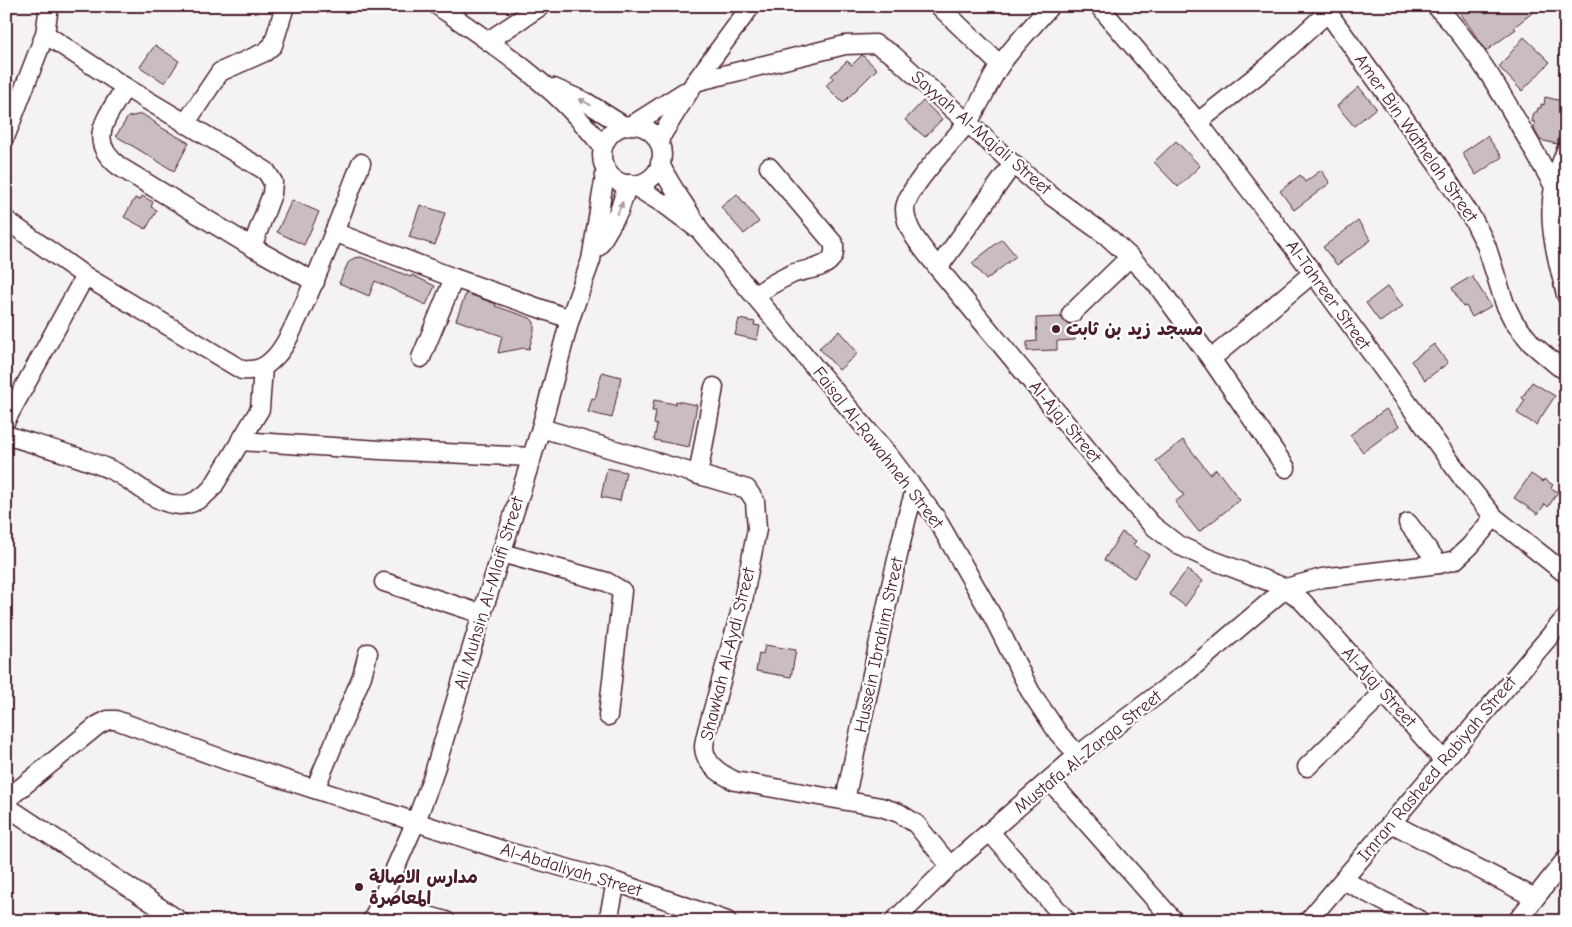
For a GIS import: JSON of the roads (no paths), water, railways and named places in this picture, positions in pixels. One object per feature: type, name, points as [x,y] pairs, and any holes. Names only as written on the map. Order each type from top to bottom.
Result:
[{"type":"street","points":[[6,135],[45,34],[48,6]]},
{"type":"street","points":[[185,124],[220,72],[265,52],[273,45],[285,6]]},
{"type":"street","points":[[438,6],[544,84],[603,147]]},
{"type":"street","points":[[488,41],[541,6]]},
{"type":"street","points":[[658,141],[693,85],[751,6]]},
{"type":"street","points":[[939,6],[1000,65]]},
{"type":"street","name":"Al-Ajaj Street","points":[[1050,6],[1000,65],[967,122],[909,196],[905,209],[908,223],[918,241],[938,268],[1152,526],[1178,545],[1286,588],[1302,601],[1444,761]]},
{"type":"street","name":"Al-Tahreer Street","points":[[1099,6],[1198,122],[1313,274],[1466,483],[1494,517],[1566,574]]},
{"type":"street","points":[[1436,6],[1448,18],[1486,68],[1560,187]]},
{"type":"street","points":[[1198,122],[1269,66],[1326,9]]},
{"type":"street","name":"Amer Bin Wathelah Street","points":[[1326,9],[1437,164],[1474,220],[1486,245],[1505,304],[1514,322],[1532,344],[1558,366],[1566,370]]},
{"type":"street","points":[[45,34],[125,87],[266,171],[273,182],[272,194],[252,247]]},
{"type":"street","name":"Sayyah Al-Majali Street","points":[[693,85],[844,45],[875,44],[892,54],[1013,164],[1107,236],[1157,285],[1211,359],[1286,468]]},
{"type":"street","points":[[544,84],[586,102],[628,126],[647,129],[658,141],[661,148],[660,163],[652,176],[646,181],[629,184],[615,179],[602,162],[603,147],[611,133],[628,126],[693,85]]},
{"type":"street","points":[[125,87],[102,127],[102,148],[110,159],[120,167],[252,247],[315,282]]},
{"type":"street","points":[[1566,150],[1560,187],[1551,211],[1552,234],[1566,295]]},
{"type":"street","points":[[6,220],[85,276],[242,370],[254,371],[276,357],[285,344],[315,282],[361,163]]},
{"type":"street","name":"Faisal Al-Rawahneh Street","points":[[660,163],[701,232]]},
{"type":"street","points":[[938,268],[1013,164]]},
{"type":"street","points":[[755,296],[765,288],[793,274],[826,264],[832,258],[835,251],[834,244],[769,168]]},
{"type":"street","name":"Ali Muhsin Al-Mlaifi Street","points":[[372,921],[416,821],[432,776],[532,457],[570,320],[591,260],[606,169]]},
{"type":"street","name":"Faisal Al-Rawahneh Street","points":[[629,184],[667,206],[701,232],[890,457],[936,518],[1043,712],[1078,756]]},
{"type":"street","name":"Ali Muhsin Al-Mlaifi Street","points":[[591,260],[619,211],[629,184]]},
{"type":"street","points":[[334,232],[570,320]]},
{"type":"street","points":[[1071,314],[1130,257]]},
{"type":"street","points":[[1211,359],[1313,274]]},
{"type":"street","points":[[6,420],[85,276]]},
{"type":"street","points":[[421,358],[454,278]]},
{"type":"street","points":[[6,435],[110,469],[162,501],[180,505],[191,504],[203,498],[213,487],[260,408],[263,367]]},
{"type":"street","points":[[698,475],[714,387]]},
{"type":"street","name":"Shawkah Al-Aydi Street","points":[[541,428],[747,489],[754,501],[757,529],[742,606],[707,731],[704,747],[708,760],[718,773],[735,781],[845,800],[899,813],[916,824],[950,866]]},
{"type":"street","points":[[240,441],[532,457]]},
{"type":"street","name":"Hussein Ibrahim Street","points":[[845,800],[892,581],[915,490]]},
{"type":"street","points":[[1286,588],[1322,578],[1439,564],[1455,560],[1470,546],[1494,517]]},
{"type":"street","points":[[1408,523],[1439,564]]},
{"type":"street","points":[[501,553],[607,582],[622,591],[608,716]]},
{"type":"street","points":[[384,582],[482,614]]},
{"type":"street","name":"Mustafa Al-Zarqa Street","points":[[894,921],[950,866],[1078,756],[1187,672],[1286,588]]},
{"type":"street","name":"Imran Rasheed Rabiyah Street","points":[[1308,921],[1566,617]]},
{"type":"street","points":[[315,789],[362,676],[368,653]]},
{"type":"street","points":[[1306,767],[1384,692]]},
{"type":"street","name":"Al-Abdaliyah Street","points":[[6,800],[98,725],[108,720],[116,720],[231,762],[505,851],[616,882],[727,921]]},
{"type":"street","points":[[1050,781],[1174,921]]},
{"type":"street","points":[[6,806],[180,921]]},
{"type":"street","points":[[1391,823],[1536,898]]},
{"type":"street","points":[[990,832],[1068,921]]},
{"type":"street","points":[[1518,921],[1563,867]]},
{"type":"street","points":[[1343,880],[1421,921]]},
{"type":"street","points":[[608,921],[616,882]]},
{"type":"street","points":[[380,902],[446,921]]},
{"type":"place","name":"مسجد زيد بن ثابت","points":[[1056,329]]},
{"type":"place","name":"مدارس الاصالة المعاصرة","points":[[359,887]]}]
